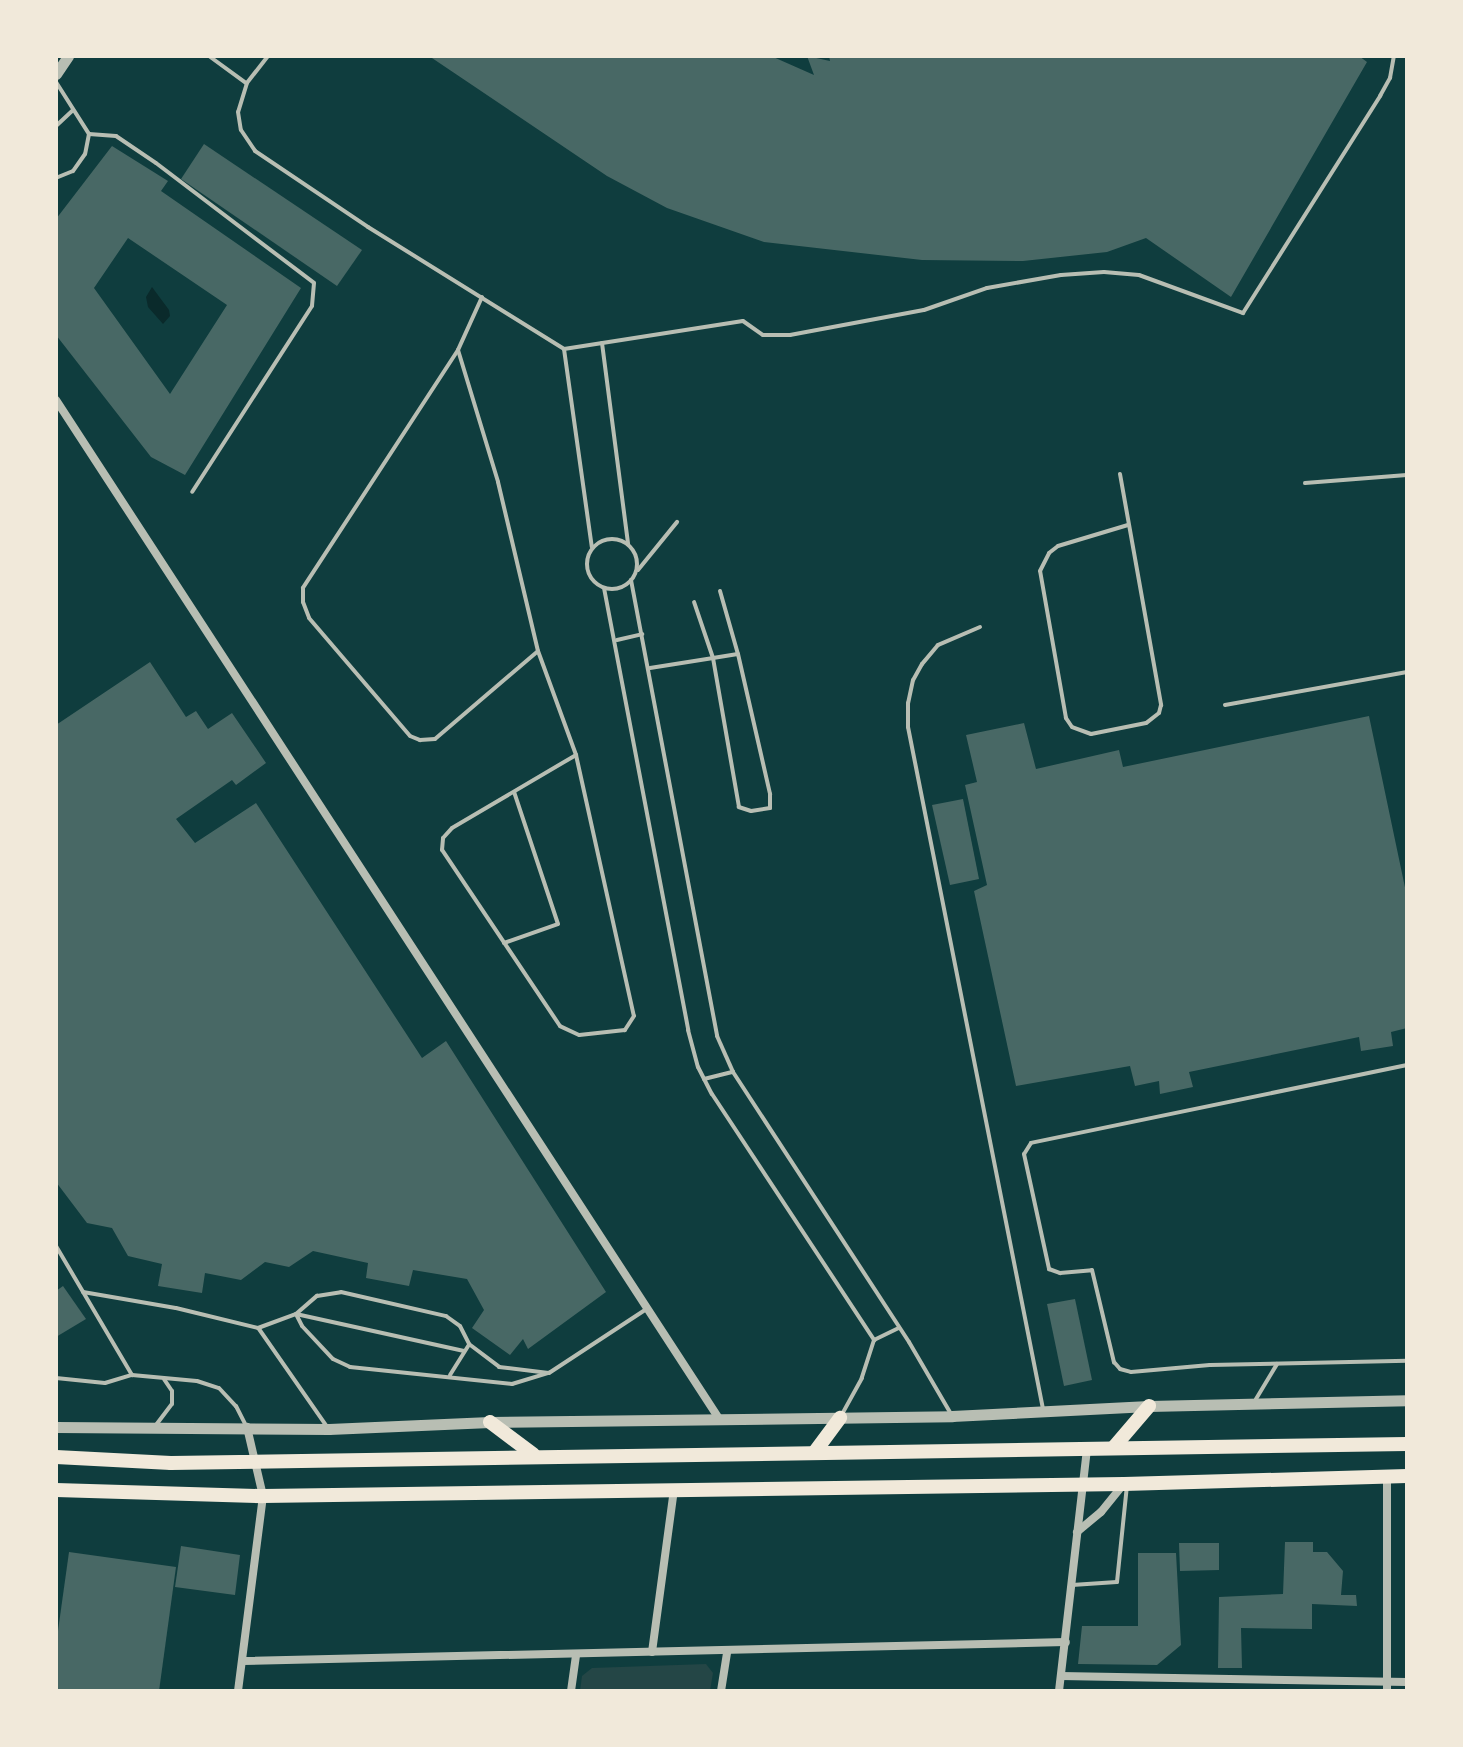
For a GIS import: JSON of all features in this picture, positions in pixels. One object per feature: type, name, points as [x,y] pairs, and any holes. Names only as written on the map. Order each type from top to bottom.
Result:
[{"type":"main road","points":[[1114,1447],[1149,1406]]},
{"type":"main road","points":[[814,1453],[840,1418]]},
{"type":"main road","points":[[490,1422],[533,1454]]},
{"type":"main road","points":[[56,1457],[171,1463],[533,1454],[1407,1444]]},
{"type":"main road","points":[[56,1490],[263,1496],[1126,1484],[1407,1476]]},
{"type":"street","points":[[56,74],[68,56]]},
{"type":"street","points":[[56,400],[720,1420]]},
{"type":"street","points":[[56,1427],[329,1429],[490,1422],[952,1416],[1149,1406],[1407,1400]]},
{"type":"street","points":[[238,1691],[263,1496],[258,1461],[247,1427]]},
{"type":"street","points":[[1059,1691],[1087,1449]]},
{"type":"street","points":[[1387,1477],[1387,1686]]},
{"type":"street","points":[[1077,1532],[1101,1512],[1126,1484]]},
{"type":"street","points":[[652,1652],[674,1488]]},
{"type":"street","points":[[243,1661],[1066,1642]]},
{"type":"street","points":[[721,1691],[727,1652]]},
{"type":"street","points":[[571,1691],[576,1655]]},
{"type":"street","points":[[1061,1676],[1387,1686],[1407,1682]]},
{"type":"lane","points":[[209,56],[247,83]]},
{"type":"lane","points":[[267,56],[247,83],[239,119],[255,151],[368,227],[564,349],[743,321],[763,335],[790,335],[924,310],[987,288],[1061,275],[1104,272],[1139,275],[1243,313],[1380,96],[1390,78],[1394,56]]},
{"type":"lane","points":[[56,82],[89,134],[85,154],[73,171],[56,178]]},
{"type":"lane","points":[[56,126],[73,110]]},
{"type":"lane","points":[[89,134],[116,136],[314,283],[312,306],[192,492]]},
{"type":"lane","points":[[482,297],[458,350],[303,588],[303,602],[309,618],[410,736],[420,740],[435,739],[538,651]]},
{"type":"lane","points":[[602,343],[628,544],[634,552],[636,572]]},
{"type":"lane","points":[[564,349],[592,547],[586,566],[595,583],[614,589],[631,580],[677,522]]},
{"type":"lane","points":[[458,350],[498,482],[538,651],[576,755],[634,1016],[625,1030],[579,1035],[560,1026],[442,850],[443,838],[452,828],[576,755]]},
{"type":"lane","points":[[1120,474],[1161,705],[1159,713],[1146,723],[1091,734],[1072,727],[1066,718],[1040,571],[1049,553],[1058,546],[1128,525]]},
{"type":"lane","points":[[1305,483],[1407,475]]},
{"type":"lane","points":[[592,547],[609,538],[628,544]]},
{"type":"lane","points":[[631,580],[713,1020],[733,1072],[899,1328],[952,1416]]},
{"type":"lane","points":[[604,588],[688,1030],[704,1079],[874,1340]]},
{"type":"lane","points":[[694,602],[713,658],[739,807],[751,811],[770,808],[770,794],[738,654],[720,591]]},
{"type":"lane","points":[[980,627],[938,645],[922,664],[913,680],[908,703],[908,727],[1043,1411]]},
{"type":"lane","points":[[616,640],[642,634]]},
{"type":"lane","points":[[649,668],[738,654]]},
{"type":"lane","points":[[1225,705],[1407,672]]},
{"type":"lane","points":[[504,943],[558,924],[514,792]]},
{"type":"lane","points":[[1407,1065],[1031,1143],[1025,1147],[1049,1269],[1060,1273],[1092,1270],[1114,1362],[1120,1369],[1131,1372],[1407,1361]]},
{"type":"lane","points":[[704,1079],[733,1072]]},
{"type":"lane","points":[[56,1246],[132,1375]]},
{"type":"lane","points":[[83,1292],[176,1308],[258,1328],[296,1314],[317,1296],[341,1292],[446,1316],[460,1326],[469,1344],[499,1367],[549,1373]]},
{"type":"lane","points":[[296,1314],[302,1326],[333,1359],[350,1367],[385,1374],[450,1375],[512,1384],[549,1373],[649,1308]]},
{"type":"lane","points":[[296,1314],[464,1351]]},
{"type":"lane","points":[[258,1328],[329,1429]]},
{"type":"lane","points":[[840,1418],[862,1378],[874,1340],[899,1328]]},
{"type":"lane","points":[[450,1375],[469,1344]]},
{"type":"lane","points":[[1253,1404],[1277,1364]]},
{"type":"lane","points":[[56,1378],[105,1383],[132,1375],[197,1381],[219,1388],[236,1406],[247,1427]]},
{"type":"lane","points":[[152,1429],[169,1412],[173,1397],[167,1380],[158,1376]]},
{"type":"lane","points":[[1072,1585],[1117,1582],[1126,1484]]},
{"type":"shaded area","points":[[152,287],[169,310],[170,316],[163,324],[148,307],[146,297]]},
{"type":"shaded area","points":[[706,1664],[713,1673],[710,1691],[580,1691],[582,1676],[592,1668]]},
{"type":"building","points":[[429,56],[771,56],[814,75],[807,56],[830,61],[829,56],[1359,56],[1367,62],[1231,297],[1146,238],[1107,252],[1023,261],[922,260],[764,242],[667,208],[607,176]]},
{"type":"building","points":[[204,144],[362,250],[337,286],[181,179]]},
{"type":"building","points":[[112,146],[168,181],[161,191],[301,288],[185,475],[151,457],[56,335],[56,219]],"holes":[[[128,238],[227,305],[170,394],[94,288]]]},
{"type":"building","points":[[150,662],[186,717],[196,711],[208,729],[232,713],[266,763],[236,785],[232,780],[176,819],[195,843],[256,803],[422,1058],[446,1041],[606,1292],[528,1349],[523,1339],[510,1355],[472,1328],[484,1310],[467,1279],[413,1270],[409,1286],[366,1278],[368,1263],[313,1251],[289,1267],[265,1262],[241,1280],[205,1273],[202,1293],[158,1286],[162,1264],[128,1256],[112,1228],[87,1223],[56,1182],[56,725]]},
{"type":"building","points":[[1369,716],[1407,897],[1407,1028],[1391,1032],[1393,1046],[1361,1051],[1359,1037],[1189,1072],[1193,1087],[1160,1094],[1159,1081],[1135,1086],[1130,1066],[1016,1086],[974,891],[987,885],[965,785],[977,782],[966,735],[1024,723],[1036,769],[1119,750],[1123,767]]},
{"type":"building","points":[[963,799],[979,879],[950,885],[932,805]]},
{"type":"building","points":[[63,1286],[86,1319],[56,1337],[56,1291]]},
{"type":"building","points":[[1075,1299],[1092,1380],[1064,1386],[1047,1304]]},
{"type":"building","points":[[1285,1542],[1313,1542],[1313,1552],[1327,1552],[1343,1571],[1341,1595],[1356,1595],[1357,1606],[1312,1604],[1312,1629],[1241,1628],[1242,1668],[1218,1668],[1219,1597],[1283,1594]]},
{"type":"building","points":[[1179,1543],[1219,1543],[1219,1570],[1180,1571]]},
{"type":"building","points":[[181,1546],[240,1555],[235,1595],[175,1587]]},
{"type":"building","points":[[69,1552],[176,1567],[159,1691],[56,1691],[56,1645]]},
{"type":"building","points":[[1138,1553],[1176,1553],[1181,1645],[1157,1665],[1078,1664],[1082,1626],[1138,1626]]}]
